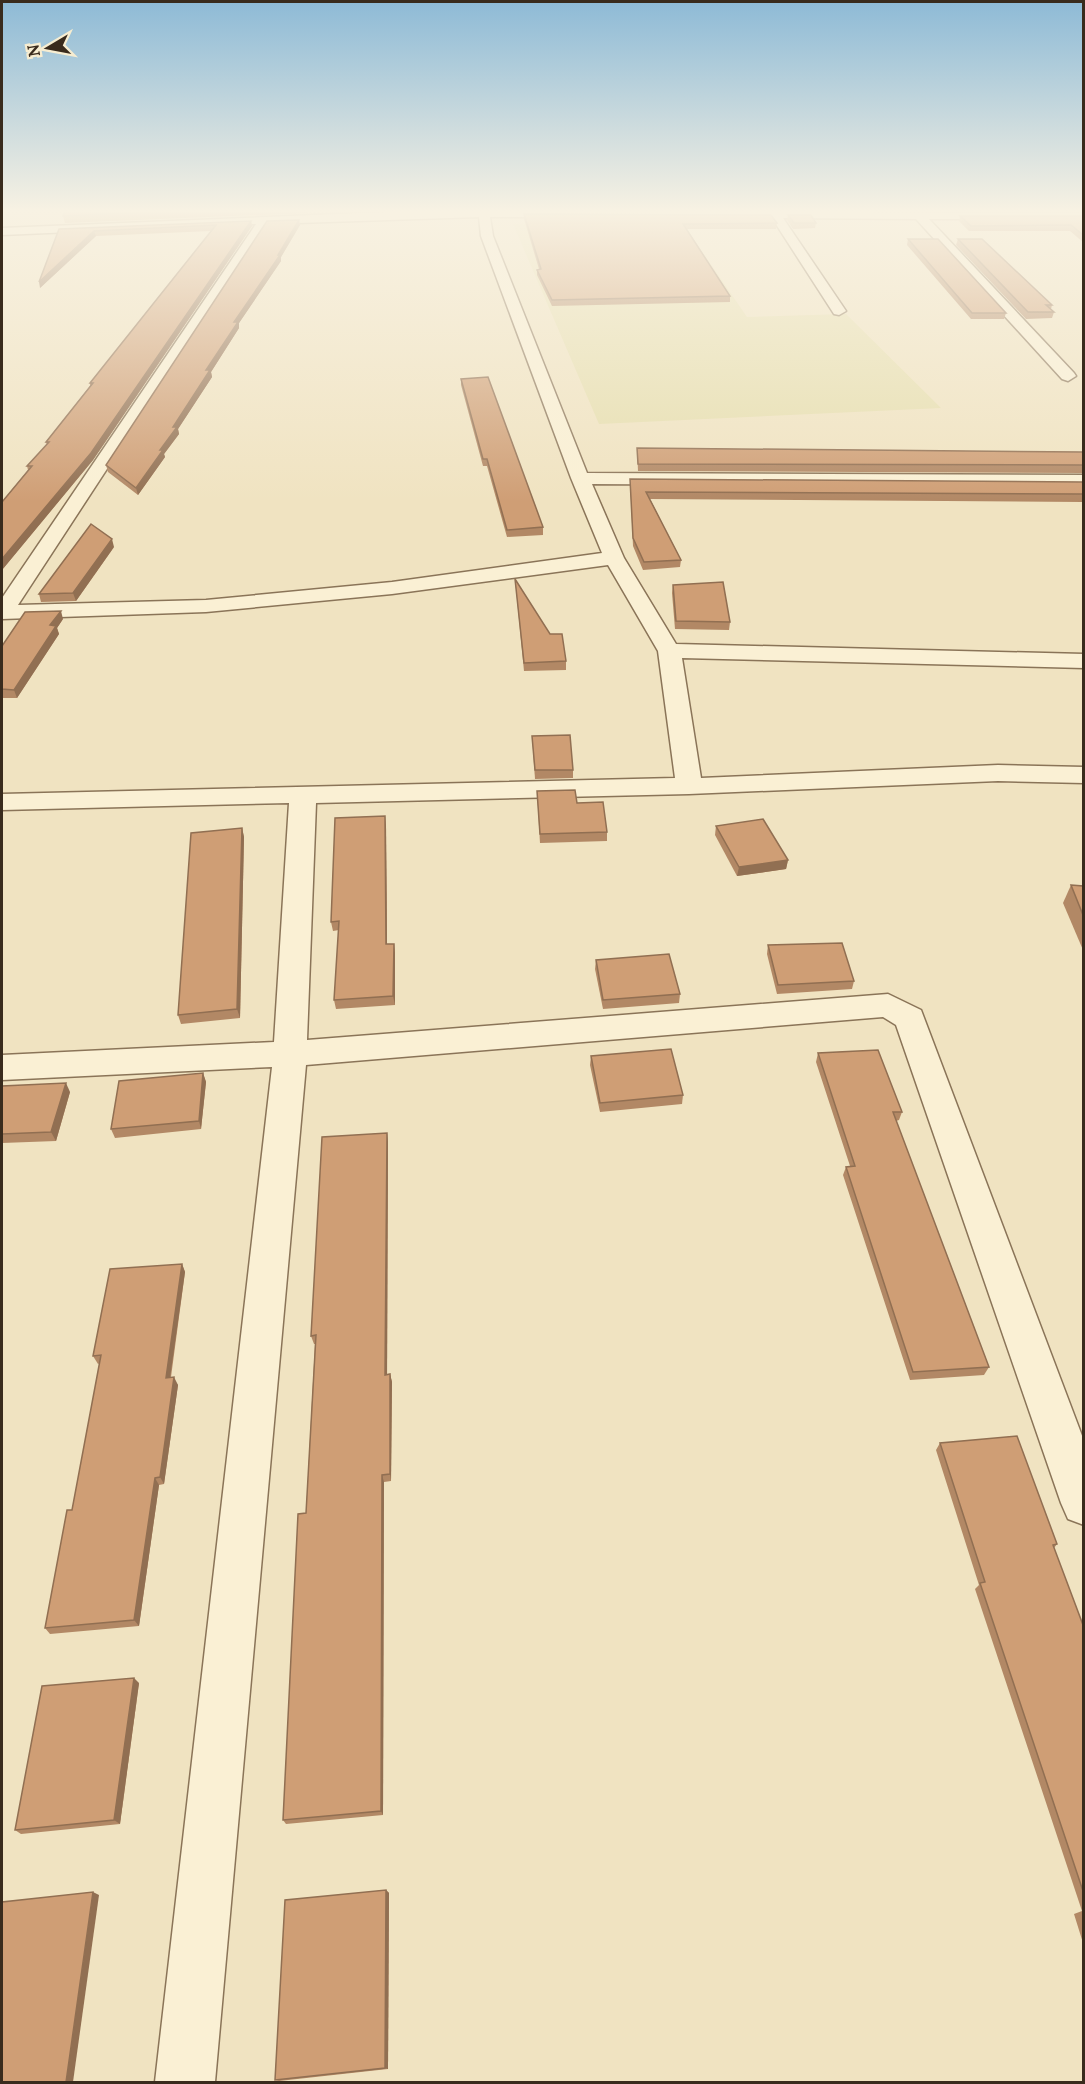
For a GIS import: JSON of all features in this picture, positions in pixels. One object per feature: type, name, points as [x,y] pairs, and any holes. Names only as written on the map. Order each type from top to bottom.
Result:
[{"type":"street","points":[[2,612],[207,307]]},
{"type":"street","points":[[514,307],[580,478],[614,558],[669,651],[689,786]]},
{"type":"street","points":[[837,307],[839,311]]},
{"type":"street","points":[[1004,307],[1068,376]]},
{"type":"street","points":[[580,478],[1083,481]]},
{"type":"street","points":[[2,612],[206,606],[392,588],[614,558]]},
{"type":"street","points":[[669,651],[1083,661]]},
{"type":"street","points":[[2,802],[689,786],[998,773],[1083,775]]},
{"type":"street","points":[[185,2082],[290,1054],[303,795]]},
{"type":"street","points":[[2,1066],[290,1054],[888,1005],[910,1018],[1083,1503]]},
{"type":"shaded area","points":[[549,307],[740,307],[747,317],[846,314],[941,408],[599,424]]},
{"type":"building","points":[[150,307],[192,307],[91,453],[2,559],[2,502],[32,466],[27,466],[49,442],[46,442],[93,383],[90,383]]},
{"type":"building","points":[[210,307],[244,307],[234,322],[238,322],[206,370],[210,370],[173,427],[177,427],[136,488],[106,465]]},
{"type":"building","points":[[967,307],[1001,307],[1006,313],[972,313]]},
{"type":"building","points":[[1023,307],[1049,307],[1054,312],[1028,312]]},
{"type":"building","points":[[488,377],[543,527],[507,530],[487,459],[483,459],[461,379]]},
{"type":"building","points":[[637,448],[1083,452],[1083,465],[638,464]]},
{"type":"building","points":[[630,479],[1083,482],[1083,494],[646,492],[681,560],[644,562],[633,538]]},
{"type":"building","points":[[91,524],[112,539],[73,593],[39,594]]},
{"type":"building","points":[[515,579],[550,634],[562,634],[566,661],[524,663]]},
{"type":"building","points":[[723,582],[730,622],[676,621],[673,585]]},
{"type":"building","points":[[61,611],[50,625],[56,626],[14,690],[2,689],[2,646],[25,612]]},
{"type":"building","points":[[570,735],[573,770],[535,770],[532,736]]},
{"type":"building","points":[[575,790],[577,803],[603,802],[607,832],[540,834],[537,791]]},
{"type":"building","points":[[385,816],[386,944],[394,944],[393,996],[334,1000],[339,921],[331,922],[335,818]]},
{"type":"building","points":[[763,819],[788,860],[739,867],[716,826]]},
{"type":"building","points":[[242,828],[237,1009],[178,1015],[191,833]]},
{"type":"building","points":[[1071,885],[1083,886],[1083,915]]},
{"type":"building","points":[[842,943],[854,981],[778,985],[768,945]]},
{"type":"building","points":[[669,954],[680,994],[603,1000],[596,960]]},
{"type":"building","points":[[671,1049],[683,1095],[600,1103],[591,1056]]},
{"type":"building","points":[[878,1050],[902,1112],[893,1112],[989,1367],[913,1372],[846,1167],[855,1166],[818,1053]]},
{"type":"building","points":[[203,1073],[199,1121],[111,1129],[119,1081]]},
{"type":"building","points":[[66,1083],[51,1132],[2,1134],[2,1086]]},
{"type":"building","points":[[387,1133],[385,1375],[390,1374],[390,1474],[382,1475],[381,1811],[283,1820],[298,1514],[306,1513],[316,1335],[311,1336],[322,1137]]},
{"type":"building","points":[[182,1264],[166,1378],[174,1377],[160,1477],[155,1478],[134,1620],[45,1628],[67,1510],[72,1510],[101,1355],[93,1356],[110,1269]]},
{"type":"building","points":[[1017,1436],[1057,1544],[1053,1545],[1083,1625],[1083,1891],[980,1583],[985,1582],[940,1443]]},
{"type":"building","points":[[134,1678],[114,1820],[15,1830],[42,1686]]},
{"type":"building","points":[[386,1890],[385,2068],[275,2080],[285,1900]]},
{"type":"building","points":[[93,1892],[66,2082],[2,2082],[2,1902]]}]
